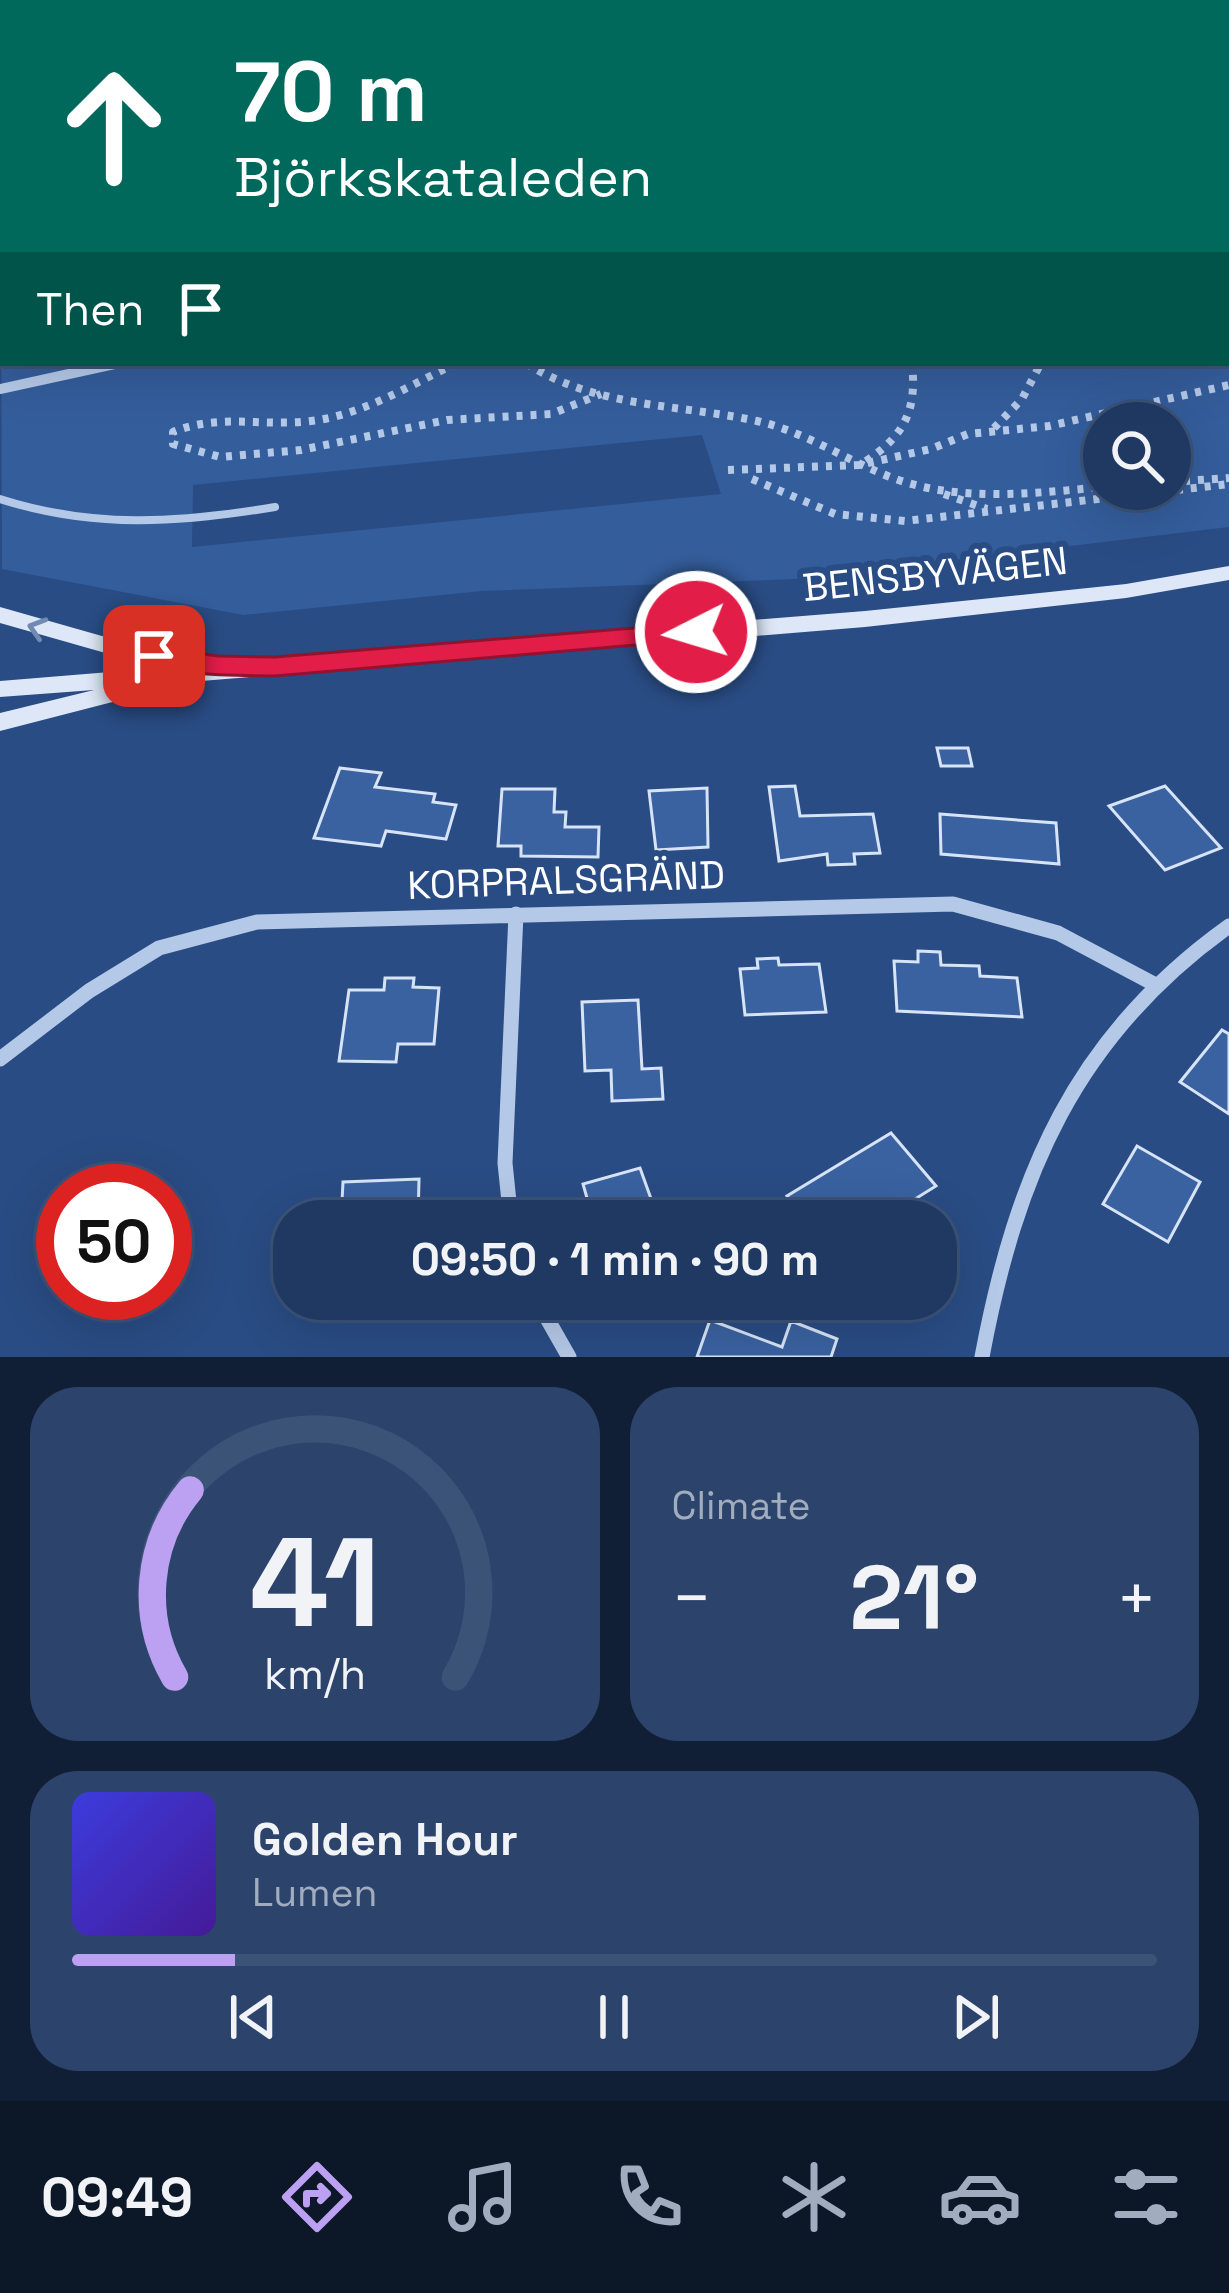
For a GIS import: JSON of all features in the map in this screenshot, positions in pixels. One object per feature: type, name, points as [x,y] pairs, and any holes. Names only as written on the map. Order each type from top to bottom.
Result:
[{"type":"main road","name":"BENSBYVÄGEN","points":[[0,689],[865,619],[1126,591],[1229,573]]},
{"type":"main road","points":[[0,615],[84,640],[186,662],[275,666]]},
{"type":"main road","points":[[0,722],[114,693],[275,666]]},
{"type":"street","points":[[0,388],[104,366]]},
{"type":"street","name":"KORPRALSGRÄND","points":[[0,1059],[159,948],[257,922],[953,904],[1001,912],[1058,930],[1154,985]]},
{"type":"street","points":[[509,1200],[506,1162],[516,914]]},
{"type":"street","points":[[982,1357],[993,1287],[1015,1218],[1065,1105],[1154,985],[1229,926]]},
{"type":"street","points":[[548,1320],[569,1357]]},
{"type":"lane","points":[[0,500],[67,519],[117,526],[275,508]]},
{"type":"path","points":[[451,366],[352,412],[308,422],[199,419],[173,432],[172,444],[220,457],[301,450],[447,420],[551,414],[601,394]]},
{"type":"path","points":[[530,366],[547,381],[703,409],[793,431],[860,465],[989,509]]},
{"type":"path","points":[[860,465],[897,442],[914,411],[912,366]]},
{"type":"path","points":[[991,430],[1011,415],[1036,380],[1040,366]]},
{"type":"path","points":[[728,470],[860,465],[991,430],[1049,426],[1229,386]]},
{"type":"path","points":[[752,479],[809,505],[859,519],[905,521],[1229,481]]},
{"type":"path","points":[[1191,482],[1229,481]]},
{"type":"path","points":[[926,488],[985,495],[1083,489]]},
{"type":"shaded area","points":[[1,366],[1229,366],[1229,527],[795,579],[482,591],[243,615],[2,569]],"holes":[[[702,435],[721,494],[192,547],[193,485]]]},
{"type":"building","points":[[937,748],[968,748],[972,766],[941,766]]},
{"type":"building","points":[[340,768],[381,773],[375,787],[435,794],[433,802],[456,805],[446,839],[386,831],[381,846],[314,838]]},
{"type":"building","points":[[795,786],[800,816],[873,814],[880,853],[854,854],[855,864],[828,865],[827,854],[779,861],[769,787]]},
{"type":"building","points":[[1165,786],[1221,848],[1165,870],[1109,806]]},
{"type":"building","points":[[707,788],[708,847],[656,850],[649,791]]},
{"type":"building","points":[[502,789],[555,789],[554,812],[566,812],[565,827],[599,827],[598,857],[521,856],[521,846],[498,846]]},
{"type":"building","points":[[940,814],[1056,823],[1059,864],[941,854]]},
{"type":"building","points":[[918,951],[940,952],[941,965],[979,966],[980,976],[1017,978],[1022,1017],[897,1011],[894,961],[918,962]]},
{"type":"building","points":[[778,958],[779,965],[819,964],[826,1012],[745,1015],[740,969],[758,968],[757,959]]},
{"type":"building","points":[[385,978],[414,978],[413,987],[439,988],[434,1044],[398,1044],[396,1062],[339,1061],[349,990],[384,990]]},
{"type":"building","points":[[638,1000],[642,1069],[661,1068],[663,1099],[612,1101],[611,1070],[585,1071],[582,1002]]},
{"type":"building","points":[[1222,1030],[1229,1034],[1229,1114],[1180,1082]]},
{"type":"building","points":[[891,1133],[936,1186],[913,1200],[790,1200],[787,1196]]},
{"type":"building","points":[[1137,1146],[1200,1182],[1168,1242],[1103,1204]]},
{"type":"building","points":[[640,1168],[651,1200],[580,1200],[587,1198],[583,1184]]},
{"type":"building","points":[[419,1179],[418,1200],[342,1200],[343,1182]]},
{"type":"building","points":[[710,1320],[782,1347],[791,1321],[837,1339],[831,1357],[697,1357]]},
{"type":"route","points":[[154,656],[218,666],[275,666],[696,632]]}]
